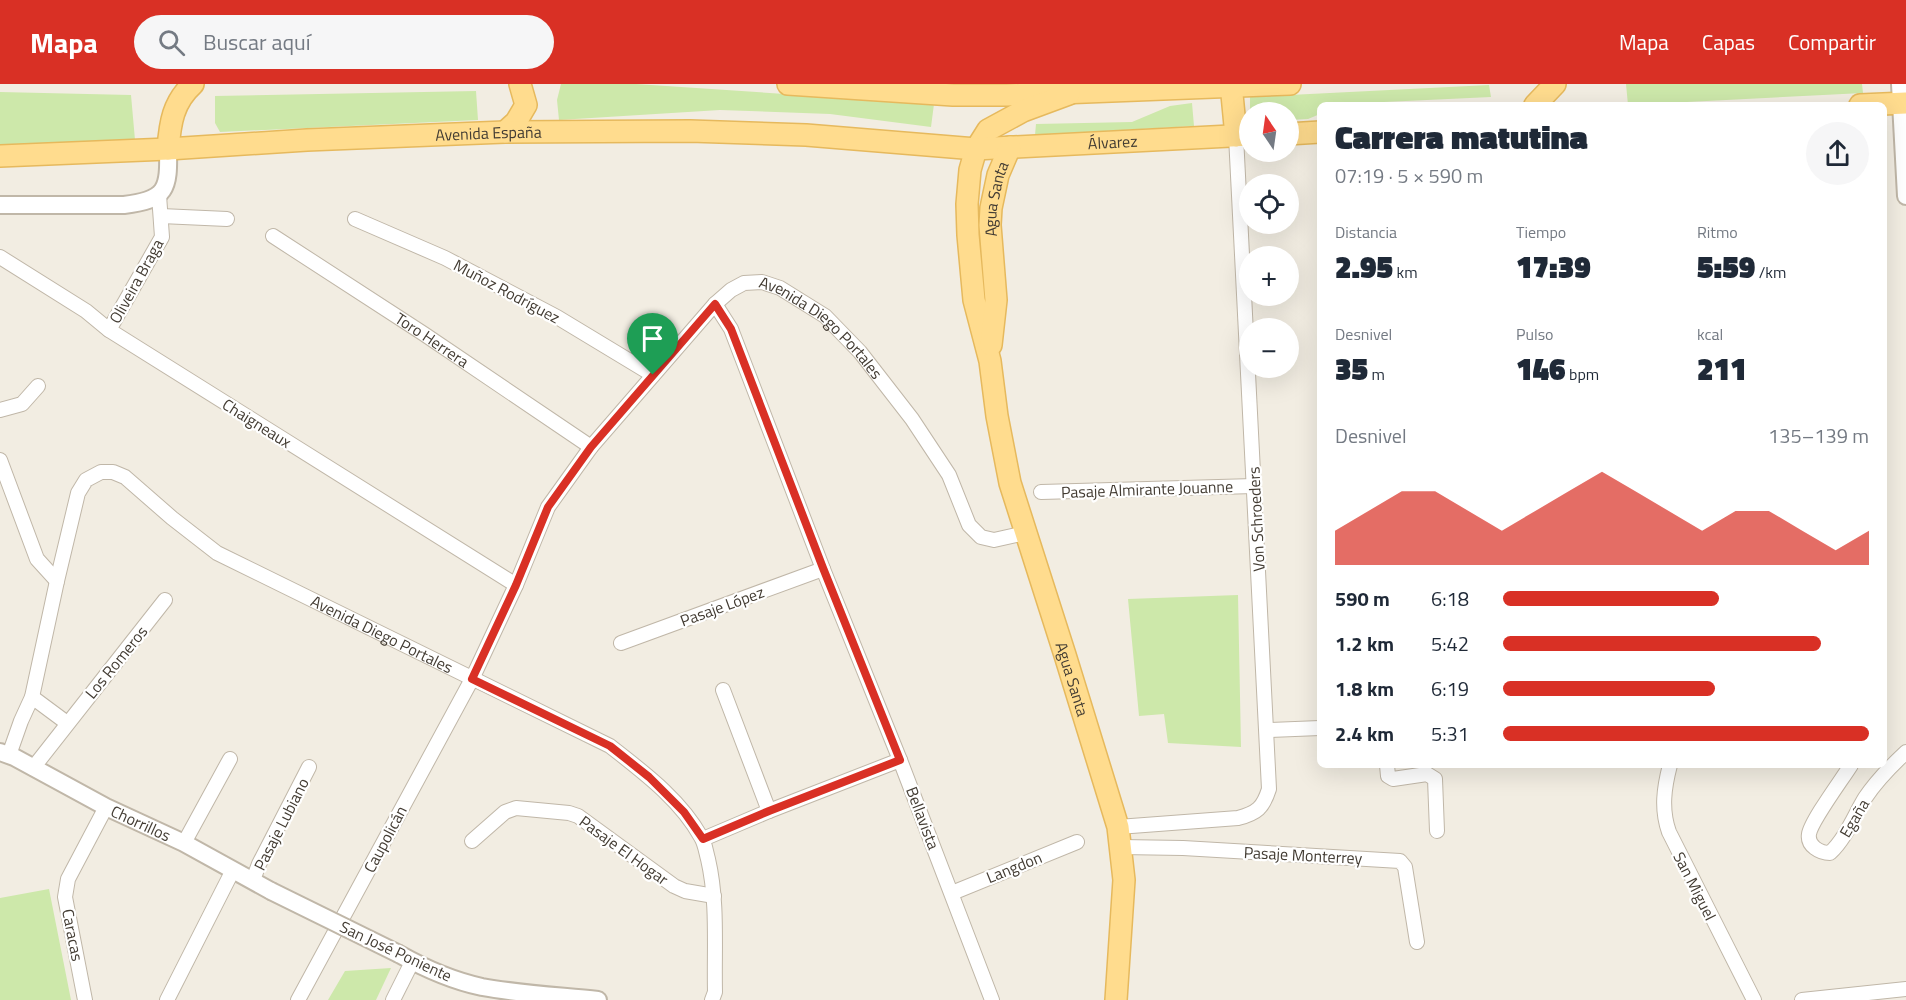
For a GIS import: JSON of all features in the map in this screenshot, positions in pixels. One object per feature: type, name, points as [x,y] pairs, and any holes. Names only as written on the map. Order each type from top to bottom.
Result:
[{"type":"main road","points":[[168,149],[174,110],[179,100],[193,84]]},
{"type":"main road","points":[[505,132],[516,122],[526,105],[520,84]]},
{"type":"main road","points":[[788,84],[1069,94],[1130,88],[1290,84]]},
{"type":"main road","points":[[1538,102],[1554,84]]},
{"type":"main road","name":"Von Schroeders","points":[[1231,86],[1239,119]]},
{"type":"main road","points":[[976,149],[988,129],[1023,111],[1069,94]]},
{"type":"main road","points":[[1876,102],[1903,97]]},
{"type":"main road","name":"Avenida España","points":[[0,156],[505,132],[690,130],[806,135],[976,149]]},
{"type":"main road","points":[[1299,133],[1317,132]]},
{"type":"main road","name":"Álvarez","points":[[976,149],[1239,136]]},
{"type":"main road","name":"Agua Santa","points":[[990,360],[996,300],[990,225],[991,208],[998,175],[1010,147]]},
{"type":"main road","name":"Agua Santa","points":[[976,149],[970,170],[968,235],[974,300],[990,360],[1003,450],[1025,533],[1069,666],[1120,837],[1124,903],[1116,1000]]},
{"type":"street","points":[[1903,97],[1906,196]]},
{"type":"street","points":[[0,205],[145,203],[159,195],[166,183],[169,168],[168,149]]},
{"type":"street","name":"Von Schroeders","points":[[1120,837],[1253,814],[1265,802],[1269,789],[1254,486],[1244,162]]},
{"type":"street","name":"Oliveira Braga","points":[[109,330],[162,237],[159,195]]},
{"type":"street","points":[[161,216],[227,219]]},
{"type":"street","name":"Muñoz Rodríguez","points":[[355,219],[445,258],[557,317],[653,375]]},
{"type":"street","name":"Toro Herrera","points":[[273,236],[424,334],[591,447]]},
{"type":"street","name":"Chaigneaux","points":[[0,257],[86,311],[109,330],[516,585]]},
{"type":"street","name":"Avenida Diego Portales","points":[[5,754],[33,697],[78,493],[86,480],[101,472],[113,472],[125,477],[172,518],[217,552],[472,679],[516,585],[548,507],[591,447],[715,304],[731,290],[744,283],[762,282],[780,288],[825,316],[860,352],[912,418],[949,475],[969,525],[981,537],[994,540],[1025,533]]},
{"type":"street","name":"Bellavista","points":[[715,304],[731,329],[952,892],[992,1000]]},
{"type":"street","points":[[0,410],[22,404],[39,386]]},
{"type":"street","points":[[0,460],[37,559],[57,581]]},
{"type":"street","name":"Pasaje Almirante Jouanne","points":[[1041,492],[1254,486]]},
{"type":"street","name":"Pasaje López","points":[[621,644],[823,568]]},
{"type":"street","name":"Los Romeros","points":[[33,768],[165,600]]},
{"type":"street","points":[[472,679],[610,746],[649,777],[684,812],[703,839],[714,896],[715,992],[712,1000]]},
{"type":"street","name":"Caupolicán","points":[[298,1000],[472,679]]},
{"type":"street","points":[[723,690],[769,811]]},
{"type":"street","points":[[33,697],[67,723]]},
{"type":"street","points":[[1267,730],[1317,728]]},
{"type":"street","name":"Egaña","points":[[1849,768],[1813,823],[1809,834],[1810,843],[1814,848],[1826,854],[1830,853],[1845,835],[1866,797],[1884,773],[1906,752]]},
{"type":"street","name":"Chorrillos","points":[[5,754],[106,807],[184,843],[271,891]]},
{"type":"street","points":[[184,843],[230,759]]},
{"type":"street","points":[[703,839],[900,760]]},
{"type":"street","name":"Pasaje Lubiano","points":[[253,880],[309,767]]},
{"type":"street","points":[[1387,768],[1388,776],[1393,779],[1427,774],[1435,779],[1437,831]]},
{"type":"street","name":"San Miguel","points":[[1669,768],[1663,801],[1669,832],[1754,1000]]},
{"type":"street","name":"Caracas","points":[[85,1000],[65,897],[68,879],[106,807]]},
{"type":"street","name":"Pasaje El Hogar","points":[[472,841],[505,812],[516,808],[569,813],[578,816],[674,886],[685,891],[714,896]]},
{"type":"street","name":"Pasaje Monterrey","points":[[1120,837],[1183,848],[1400,861],[1405,867],[1417,942]]},
{"type":"street","name":"Langdon","points":[[952,892],[1077,842]]},
{"type":"street","points":[[167,1000],[233,870]]},
{"type":"street","name":"San José Poniente","points":[[271,891],[405,958],[479,986],[542,997],[598,1000]]},
{"type":"street","points":[[393,1000],[405,958]]},
{"type":"street","points":[[1802,1000],[1906,989]]},
{"type":"green space","points":[[561,84],[636,84],[934,104],[931,127],[830,114],[720,110],[559,120],[557,100]]},
{"type":"green space","points":[[1626,84],[1862,84],[1863,93],[1687,102],[1628,102]]},
{"type":"green space","points":[[1489,85],[1491,97],[1384,102],[1317,102],[1317,115],[1299,119],[1299,102],[1250,102],[1250,97]]},
{"type":"green space","points":[[476,91],[478,120],[220,132],[215,123],[215,96]]},
{"type":"green space","points":[[0,92],[131,95],[135,140],[0,147]]},
{"type":"green space","points":[[1192,103],[1194,126],[1035,135],[1036,124],[1132,122],[1170,106]]},
{"type":"green space","points":[[1238,595],[1241,747],[1168,743],[1164,714],[1139,716],[1128,599]]},
{"type":"green space","points":[[49,889],[71,1000],[0,1000],[0,898]]},
{"type":"green space","points":[[391,968],[376,1000],[328,1000],[345,971]]},
{"type":"route","points":[[715,304],[731,329],[900,760],[703,839],[684,812],[649,777],[610,746],[472,679],[516,585],[548,507],[591,447],[653,375],[715,304]]}]
